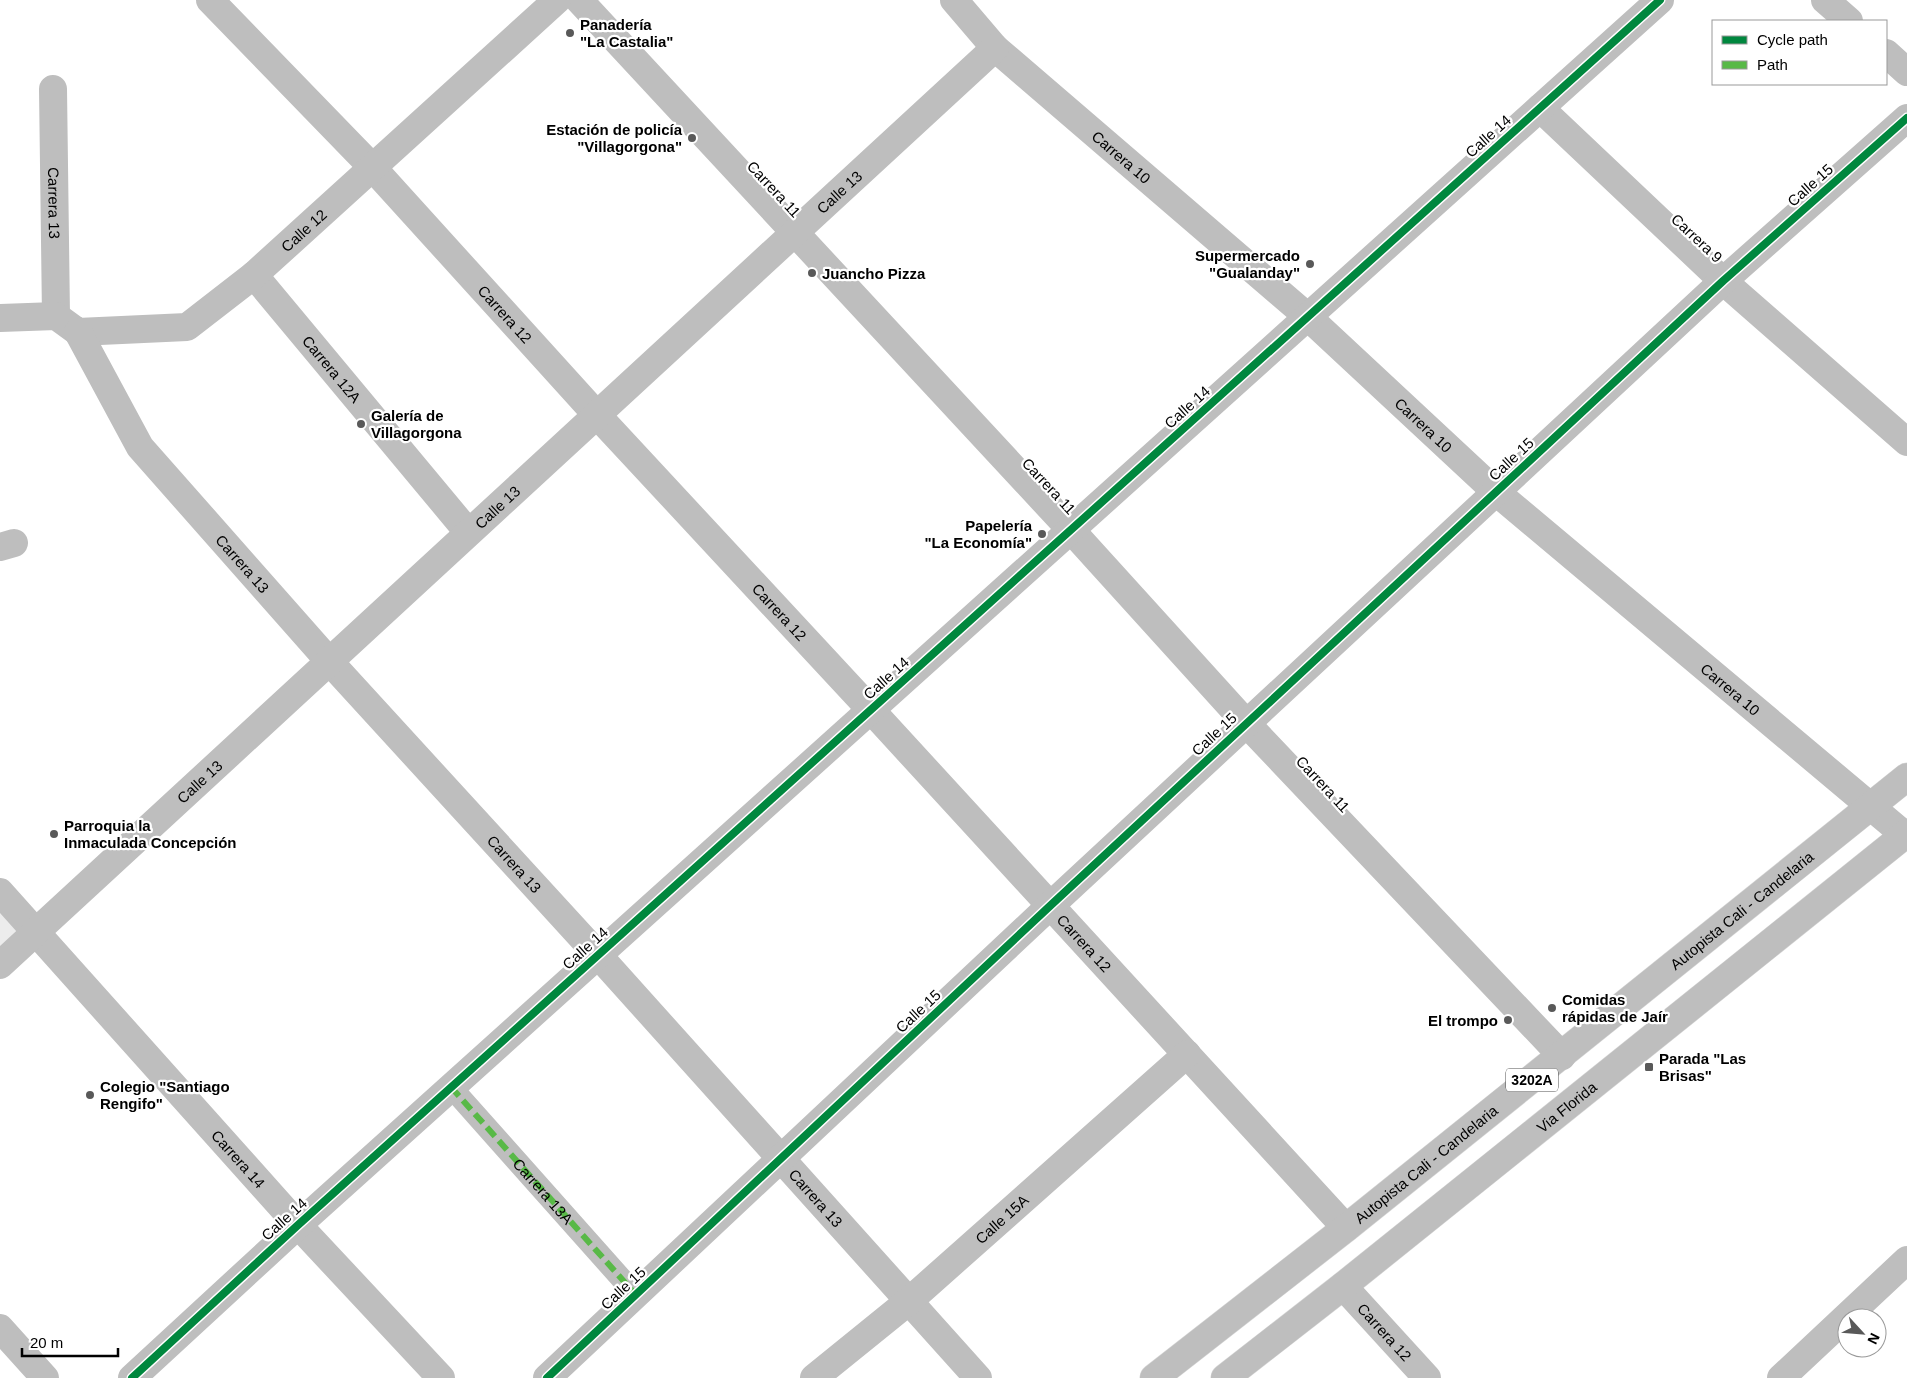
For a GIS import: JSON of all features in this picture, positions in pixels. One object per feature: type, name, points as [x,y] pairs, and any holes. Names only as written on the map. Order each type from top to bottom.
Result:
[{"type":"street","name":"Carrera 12","points":[[210,0],[372,167],[596,414],[1051,905],[1346,1228]]},
{"type":"street","name":"Calle 12","points":[[78,332],[187,327],[254,275],[557,0]]},
{"type":"street","name":"Carrera 11","points":[[579,0],[1071,530],[1246,723],[1562,1056]]},
{"type":"street","name":"Carrera 10","points":[[954,0],[995,48],[1308,317],[1496,492],[1906,835]]},
{"type":"street","name":"Calle 14","points":[[132,1378],[451,1087],[1660,0]]},
{"type":"street","points":[[1825,0],[1848,20]]},
{"type":"street","name":"Calle 13","points":[[0,965],[995,48]]},
{"type":"street","points":[[1887,54],[1907,72]]},
{"type":"street","name":"Carrera 13","points":[[53,89],[56,316]]},
{"type":"street","name":"Carrera 9","points":[[1540,108],[1723,281],[1907,442]]},
{"type":"street","name":"Calle 15","points":[[547,1378],[1246,723],[1723,281],[1907,118]]},
{"type":"street","name":"Carrera 12A","points":[[254,275],[468,532]]},
{"type":"street","points":[[0,318],[56,316],[78,332]]},
{"type":"street","name":"Carrera 13","points":[[78,332],[140,447],[329,661],[598,955],[978,1378]]},
{"type":"street","name":"Autopista Cali - Candelaria","points":[[1154,1378],[1562,1056],[1907,777]]},
{"type":"street","name":"Via Florida","points":[[1225,1378],[1906,835]]},
{"type":"street","name":"Carrera 14","points":[[0,892],[298,1225],[441,1378]]},
{"type":"street","name":"Calle 15A","points":[[814,1378],[909,1301],[1187,1054]]},
{"type":"street","name":"Carrera 13A","points":[[451,1087],[636,1295]]},
{"type":"street","points":[[1781,1378],[1907,1260]]},
{"type":"street","name":"Carrera 12","points":[[1342,1286],[1427,1378]]},
{"type":"street","points":[[0,1328],[45,1378]]},
{"type":"shaded area","points":[[0,892],[35,932],[0,965]]},
{"type":"marked path","points":[[451,1087],[636,1295]]},
{"type":"cycle path","points":[[132,1378],[298,1225],[1660,0]]},
{"type":"cycle path","points":[[547,1378],[1051,905],[1723,281],[1907,118]]},
{"type":"place","name":"Panadería \"La Castalia\"","points":[[570,33]]},
{"type":"place","name":"Estación de policía \"Villagorgona\"","points":[[692,138]]},
{"type":"place","name":"Supermercado \"Gualanday\"","points":[[1310,264]]},
{"type":"place","name":"Juancho Pizza","points":[[812,273]]},
{"type":"place","name":"Galería de Villagorgona","points":[[361,424]]},
{"type":"place","name":"Papelería \"La Economía\"","points":[[1042,534]]},
{"type":"place","name":"Parroquia la Inmaculada Concepción","points":[[54,834]]},
{"type":"place","name":"Comidas rápidas de Jaír","points":[[1552,1008]]},
{"type":"place","name":"El trompo","points":[[1508,1020]]},
{"type":"place","name":"Parada \"Las Brisas\"","points":[[1649,1067]]},
{"type":"place","name":"Colegio \"Santiago Rengifo\"","points":[[90,1095]]}]
